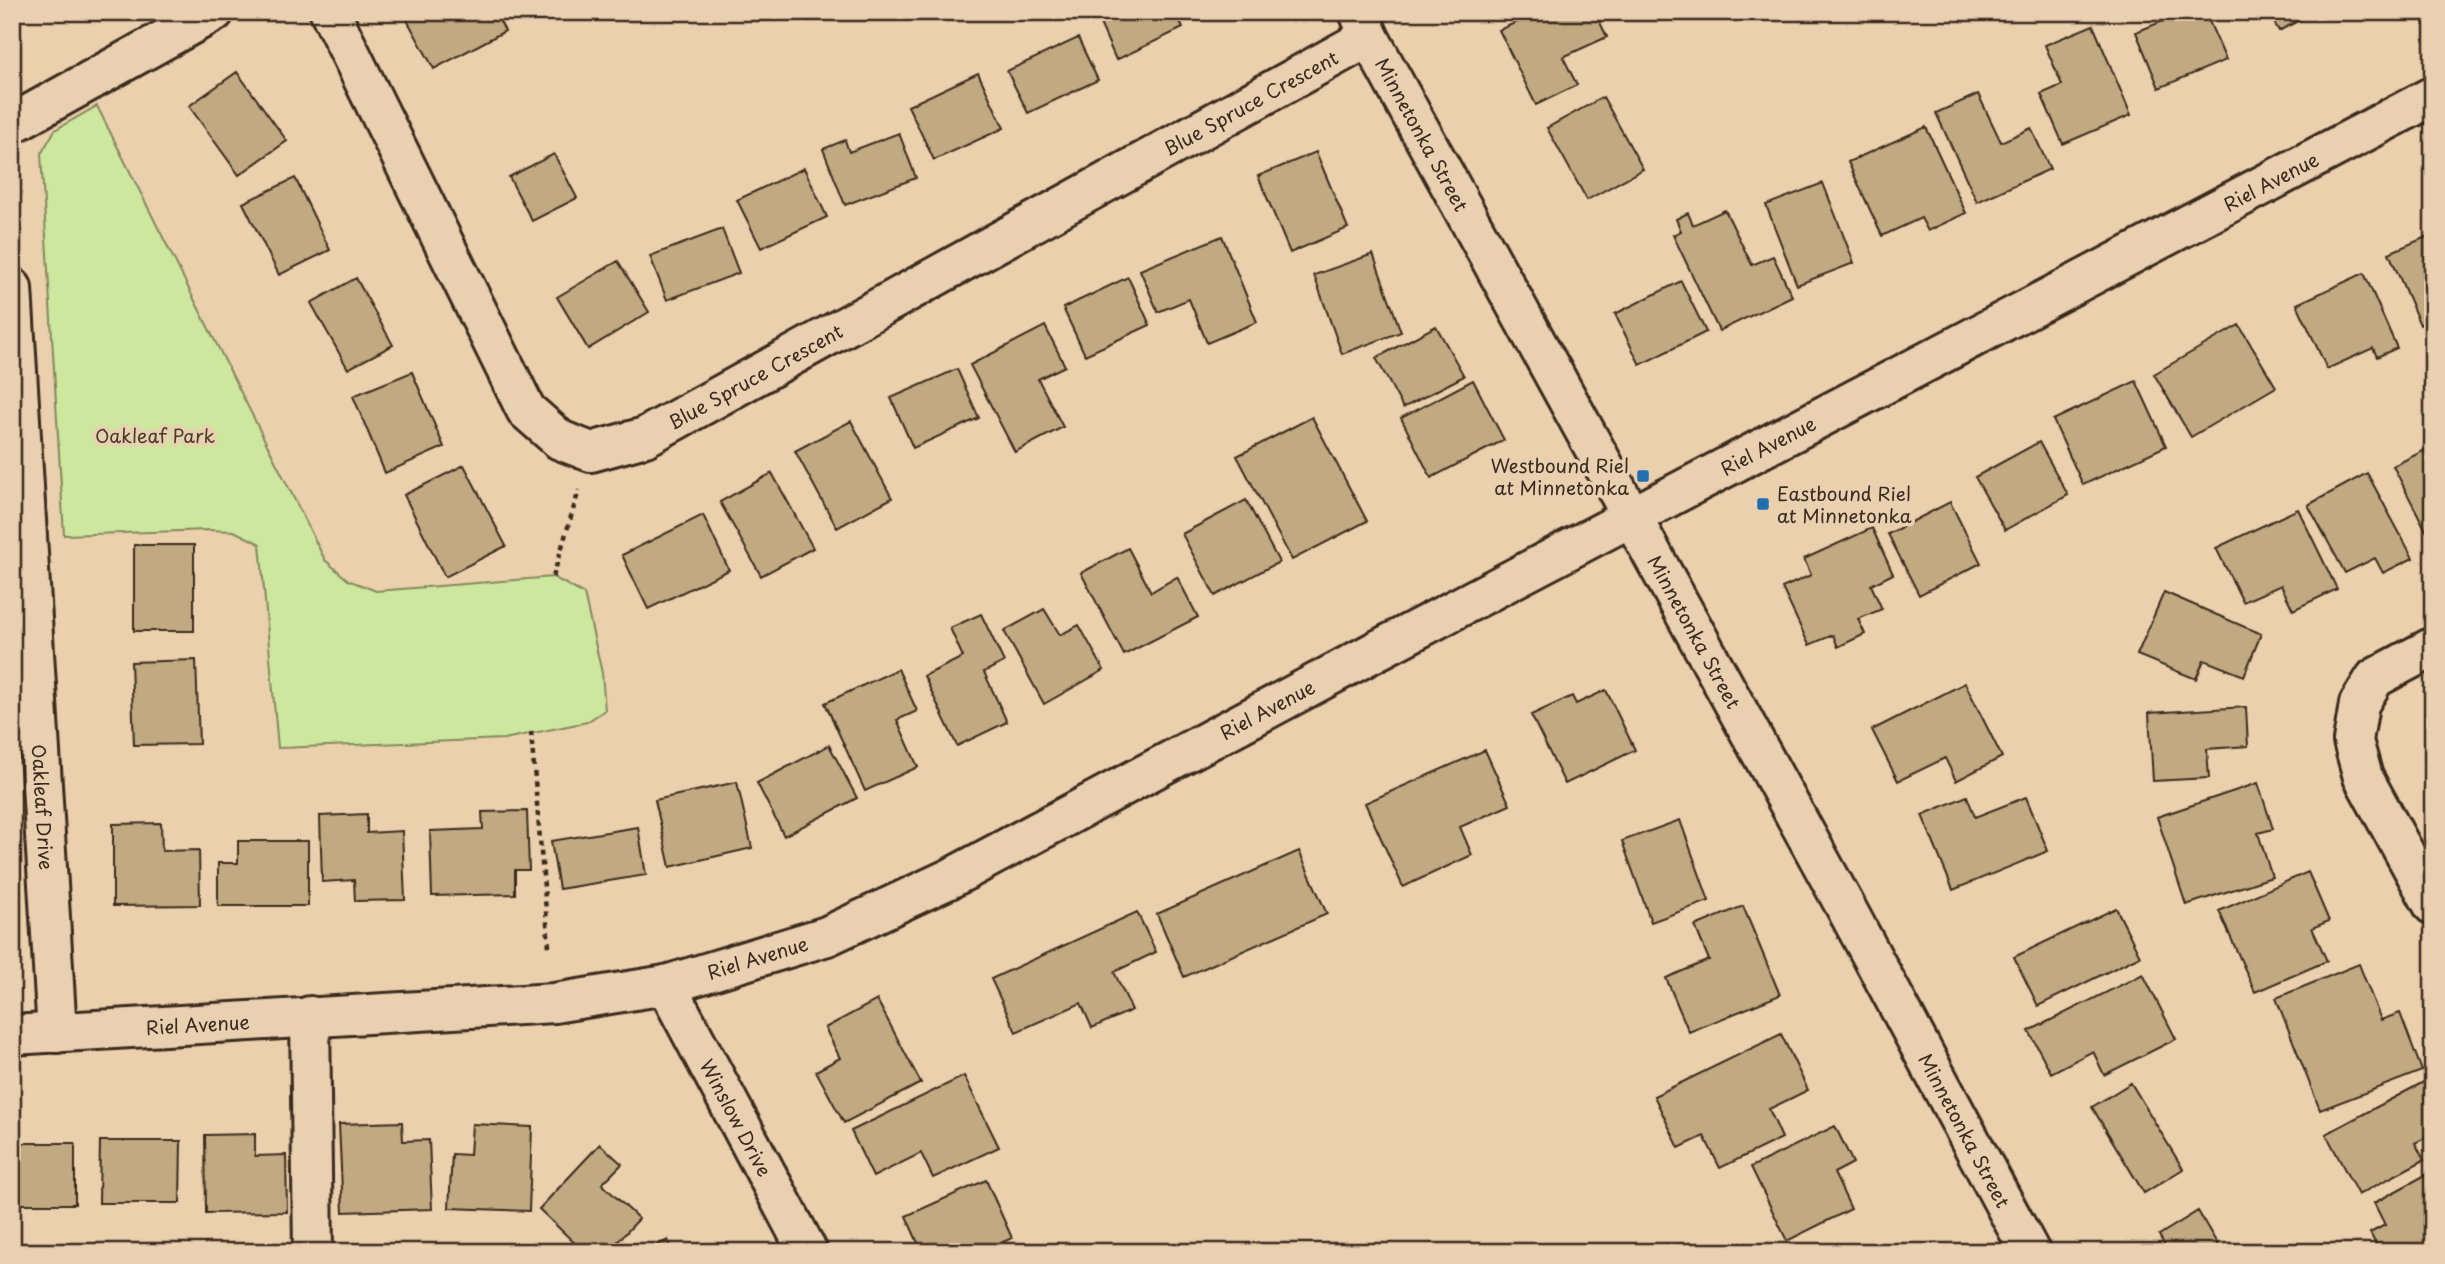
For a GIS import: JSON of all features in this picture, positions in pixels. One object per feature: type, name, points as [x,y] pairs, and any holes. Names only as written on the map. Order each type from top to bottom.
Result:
[{"type":"street","points":[[12,124],[214,12]]},
{"type":"street","points":[[330,12],[526,411],[560,440],[591,452]]},
{"type":"street","name":"Blue Spruce Crescent","points":[[591,452],[645,437],[1364,25]]},
{"type":"street","name":"Minnetonka Street","points":[[1364,25],[2030,1252]]},
{"type":"street","name":"Riel Avenue","points":[[12,1035],[554,1003],[666,985],[827,936],[951,878],[1374,652],[2433,96]]},
{"type":"street","name":"Oakleaf Drive","points":[[12,288],[57,1033]]},
{"type":"street","points":[[2433,647],[2375,678],[2358,704],[2353,741],[2363,777],[2433,905]]},
{"type":"street","name":"Winslow Drive","points":[[666,985],[808,1252]]},
{"type":"street","points":[[310,1016],[313,1252]]},
{"type":"path","points":[[553,578],[591,452]]},
{"type":"path","points":[[531,732],[549,947]]},
{"type":"green space","name":"Oakleaf Park","points":[[97,106],[325,560],[348,580],[376,591],[553,577],[584,594],[602,673],[605,710],[587,722],[504,739],[278,748],[260,544],[234,531],[64,535],[41,154],[55,130]]},
{"type":"building","points":[[422,12],[495,12],[505,31],[434,69],[407,20]]},
{"type":"building","points":[[1095,12],[1176,12],[1183,28],[1116,60]]},
{"type":"building","points":[[1522,12],[1595,12],[1607,37],[1563,57],[1577,85],[1536,105],[1499,30],[1524,19]]},
{"type":"building","points":[[2185,12],[2205,12],[2226,60],[2159,88],[2136,32]]},
{"type":"building","points":[[2268,12],[2315,12],[2279,31]]},
{"type":"building","points":[[2093,25],[2131,115],[2063,144],[2041,94],[2062,85],[2045,45]]},
{"type":"building","points":[[1078,38],[1098,80],[1028,113],[1007,71]]},
{"type":"building","points":[[237,72],[287,141],[239,175],[189,106]]},
{"type":"building","points":[[978,73],[1004,128],[934,160],[908,106]]},
{"type":"building","points":[[1978,94],[2001,142],[2031,128],[2050,169],[1977,202],[1936,113]]},
{"type":"building","points":[[1603,97],[1643,169],[1587,200],[1547,128]]},
{"type":"building","points":[[1926,127],[1966,213],[1928,231],[1921,218],[1882,236],[1848,162]]},
{"type":"building","points":[[899,133],[916,178],[845,205],[823,149],[845,140],[849,152]]},
{"type":"building","points":[[1316,152],[1348,228],[1290,253],[1258,176]]},
{"type":"building","points":[[554,154],[577,198],[532,221],[509,177]]},
{"type":"building","points":[[804,168],[827,217],[761,248],[737,200]]},
{"type":"building","points":[[295,178],[330,250],[279,275],[243,203]]},
{"type":"building","points":[[1823,183],[1854,263],[1797,285],[1766,205]]},
{"type":"building","points":[[1725,210],[1752,265],[1773,256],[1792,296],[1719,331],[1673,235],[1681,231],[1676,219],[1688,213],[1693,225]]},
{"type":"building","points":[[722,229],[739,273],[667,300],[650,256]]},
{"type":"building","points":[[2433,234],[2433,319],[2420,325],[2389,253]]},
{"type":"building","points":[[1222,236],[1257,322],[1207,343],[1189,299],[1158,312],[1140,270]]},
{"type":"building","points":[[1373,254],[1401,332],[1342,354],[1314,275]]},
{"type":"building","points":[[618,261],[649,312],[588,349],[557,297]]},
{"type":"building","points":[[2364,273],[2397,348],[2377,357],[2373,348],[2327,369],[2297,304]]},
{"type":"building","points":[[1128,277],[1150,325],[1085,355],[1063,308]]},
{"type":"building","points":[[356,278],[393,345],[348,369],[311,303]]},
{"type":"building","points":[[1681,281],[1706,332],[1640,365],[1615,314]]},
{"type":"building","points":[[2239,325],[2276,387],[2191,437],[2154,374]]},
{"type":"building","points":[[1045,326],[1065,366],[1038,379],[1063,427],[1015,452],[970,365]]},
{"type":"building","points":[[1436,326],[1464,376],[1403,408],[1376,358]]},
{"type":"building","points":[[957,369],[979,418],[913,448],[891,398]]},
{"type":"building","points":[[412,372],[444,447],[385,473],[353,396]]},
{"type":"building","points":[[1473,380],[1504,440],[1431,478],[1401,418]]},
{"type":"building","points":[[2136,381],[2166,446],[2083,485],[2053,420]]},
{"type":"building","points":[[1312,417],[1367,521],[1292,560],[1237,456]]},
{"type":"building","points":[[851,421],[892,498],[837,528],[795,451]]},
{"type":"building","points":[[2039,442],[2068,495],[2005,530],[1975,477]]},
{"type":"building","points":[[2433,446],[2433,544],[2393,466]]},
{"type":"building","points":[[464,465],[506,546],[445,577],[404,495]]},
{"type":"building","points":[[772,473],[813,548],[761,576],[720,502]]},
{"type":"building","points":[[2367,473],[2413,558],[2383,573],[2375,558],[2345,573],[2308,505]]},
{"type":"building","points":[[1246,500],[1279,562],[1215,596],[1182,534]]},
{"type":"building","points":[[1950,502],[1981,563],[1919,595],[1888,534]]},
{"type":"building","points":[[2298,509],[2337,589],[2293,610],[2281,585],[2243,602],[2216,548]]},
{"type":"building","points":[[703,515],[729,570],[648,609],[622,555]]},
{"type":"building","points":[[1872,528],[1893,574],[1871,585],[1882,609],[1858,619],[1865,634],[1838,647],[1833,635],[1809,645],[1782,588],[1811,575],[1804,559]]},
{"type":"building","points":[[134,545],[194,545],[194,631],[134,631]]},
{"type":"building","points":[[1128,548],[1151,592],[1177,577],[1198,617],[1124,655],[1081,573]]},
{"type":"building","points":[[2164,592],[2261,634],[2244,676],[2204,660],[2196,679],[2137,655]]},
{"type":"building","points":[[1044,609],[1060,635],[1079,625],[1104,670],[1044,704],[1004,631]]},
{"type":"building","points":[[981,614],[1004,662],[984,672],[1007,722],[957,746],[924,676],[963,657],[950,628]]},
{"type":"building","points":[[196,660],[199,744],[134,745],[131,662]]},
{"type":"building","points":[[898,669],[917,711],[897,720],[918,767],[865,791],[825,703]]},
{"type":"building","points":[[1965,683],[2002,757],[1956,781],[1945,758],[1898,781],[1872,730]]},
{"type":"building","points":[[1606,690],[1635,750],[1565,784],[1531,715],[1572,696],[1576,704]]},
{"type":"building","points":[[2246,707],[2248,746],[2207,749],[2209,778],[2153,781],[2149,713]]},
{"type":"building","points":[[829,745],[857,798],[784,836],[757,783]]},
{"type":"building","points":[[1485,750],[1510,805],[1460,827],[1472,855],[1403,887],[1365,803]]},
{"type":"building","points":[[737,782],[752,848],[670,867],[655,800]]},
{"type":"building","points":[[2258,783],[2273,829],[2258,833],[2272,877],[2186,905],[2157,817]]},
{"type":"building","points":[[1967,796],[1975,817],[2026,797],[2048,851],[1953,890],[1922,815]]},
{"type":"building","points":[[527,811],[529,870],[515,870],[515,894],[432,896],[430,831],[483,829],[482,812]]},
{"type":"building","points":[[367,814],[367,833],[402,831],[405,900],[355,901],[354,880],[322,882],[320,816]]},
{"type":"building","points":[[1680,820],[1709,901],[1651,922],[1622,841]]},
{"type":"building","points":[[161,823],[162,851],[199,850],[200,905],[113,906],[113,824]]},
{"type":"building","points":[[638,827],[646,875],[559,889],[551,841]]},
{"type":"building","points":[[238,841],[308,841],[308,906],[218,906],[218,863],[238,863]]},
{"type":"building","points":[[1299,851],[1327,914],[1184,977],[1157,914]]},
{"type":"building","points":[[2308,872],[2329,921],[2312,928],[2327,961],[2255,992],[2219,911]]},
{"type":"building","points":[[1743,906],[1780,995],[1689,1032],[1666,978],[1709,960],[1695,926]]},
{"type":"building","points":[[2116,908],[2140,956],[2038,1006],[2014,957]]},
{"type":"building","points":[[1137,912],[1156,952],[1114,972],[1132,1010],[1092,1028],[1081,1003],[1016,1032],[991,979]]},
{"type":"building","points":[[2359,964],[2381,1020],[2400,1013],[2422,1071],[2320,1110],[2276,998]]},
{"type":"building","points":[[2143,974],[2176,1039],[2104,1075],[2093,1051],[2051,1073],[2029,1031]]},
{"type":"building","points":[[877,1000],[921,1083],[844,1123],[816,1071],[840,1058],[825,1028]]},
{"type":"building","points":[[1781,1034],[1808,1090],[1769,1109],[1782,1138],[1720,1168],[1704,1136],[1679,1148],[1654,1096]]},
{"type":"building","points":[[964,1076],[999,1147],[933,1178],[921,1153],[873,1177],[851,1131]]},
{"type":"building","points":[[2433,1077],[2433,1134],[2415,1143],[2424,1160],[2358,1195],[2326,1134]]},
{"type":"building","points":[[2131,1083],[2183,1169],[2144,1193],[2092,1107]]},
{"type":"building","points":[[402,1122],[403,1141],[429,1140],[432,1209],[343,1212],[339,1124]]},
{"type":"building","points":[[472,1124],[532,1127],[529,1211],[449,1208],[452,1154],[470,1155]]},
{"type":"building","points":[[1835,1126],[1853,1163],[1834,1173],[1851,1209],[1787,1241],[1751,1167]]},
{"type":"building","points":[[255,1134],[255,1156],[286,1155],[287,1212],[206,1213],[205,1135]]},
{"type":"building","points":[[100,1141],[181,1141],[180,1203],[99,1203]]},
{"type":"building","points":[[12,1143],[75,1143],[75,1204],[12,1204]]},
{"type":"building","points":[[600,1144],[622,1164],[602,1184],[639,1219],[608,1252],[584,1252],[539,1209]]},
{"type":"building","points":[[2431,1172],[2433,1252],[2390,1252],[2389,1249],[2380,1252],[2370,1233],[2385,1225],[2374,1203]]},
{"type":"building","points":[[986,1180],[1012,1238],[981,1252],[922,1252],[906,1216]]},
{"type":"building","points":[[2198,1211],[2222,1252],[2168,1252],[2159,1235]]},
{"type":"building","points":[[668,1240],[673,1252],[642,1252]]},
{"type":"place","name":"Westbound Riel at Minnetonka","points":[[1643,476]]},
{"type":"place","name":"Eastbound Riel at Minnetonka","points":[[1763,504]]}]
